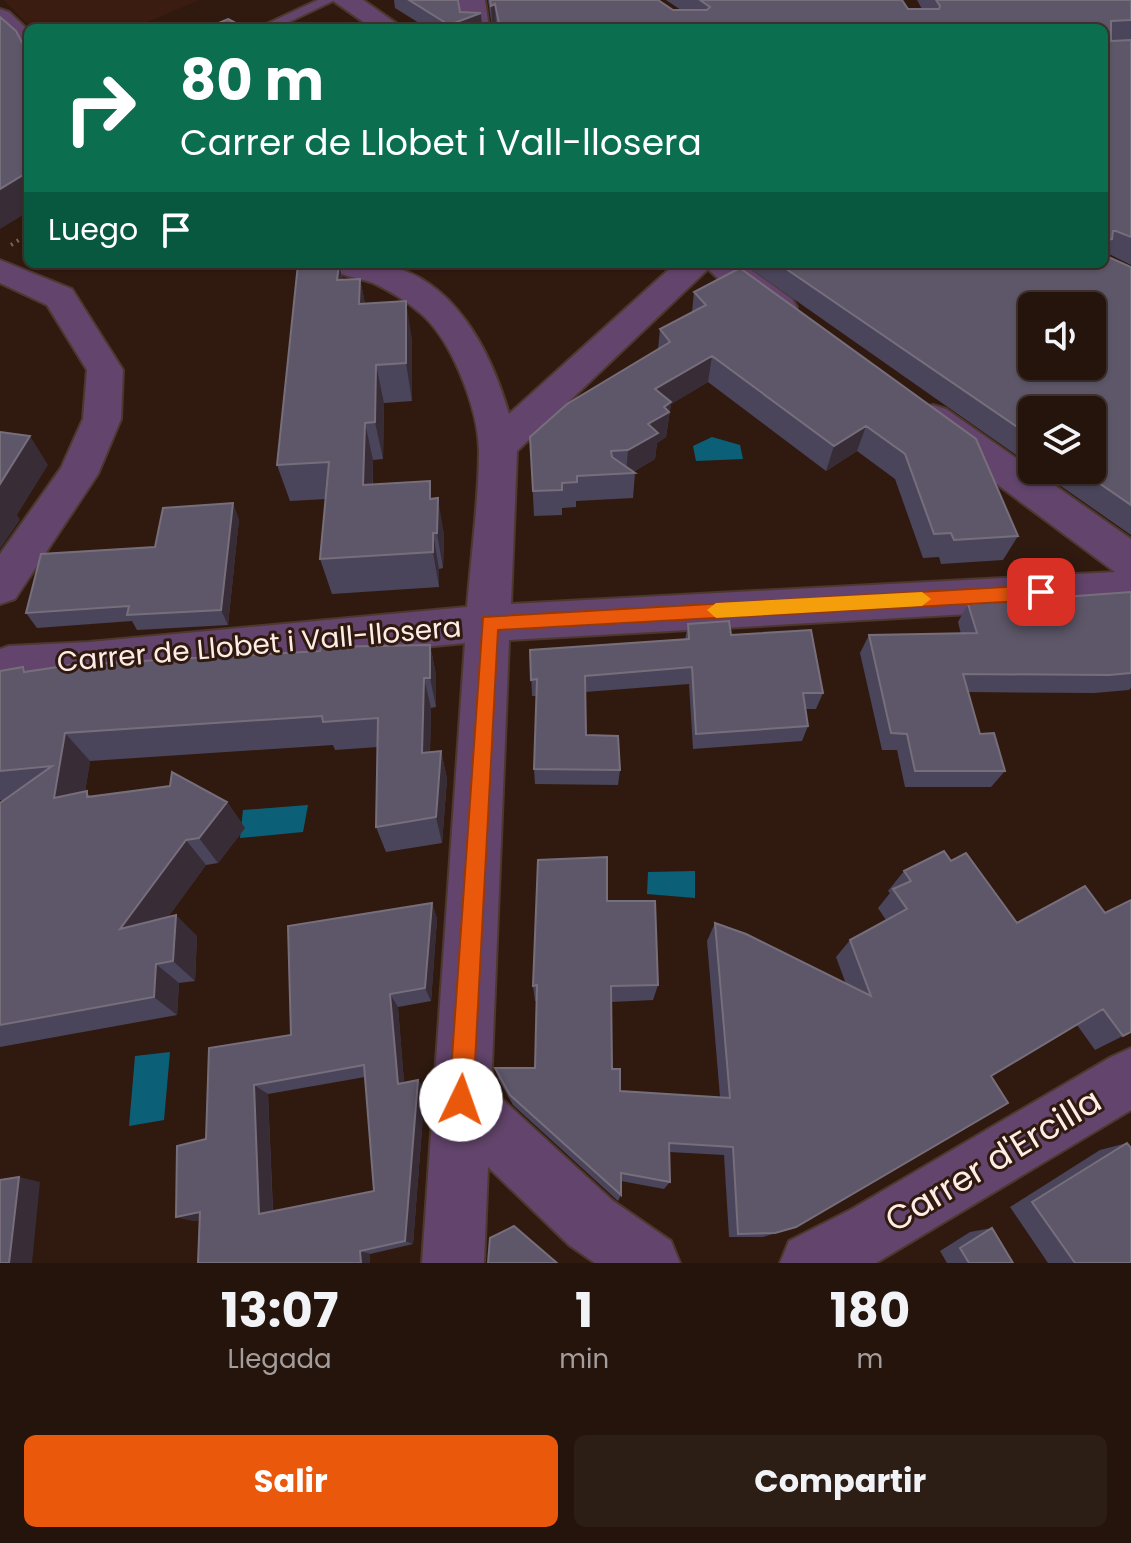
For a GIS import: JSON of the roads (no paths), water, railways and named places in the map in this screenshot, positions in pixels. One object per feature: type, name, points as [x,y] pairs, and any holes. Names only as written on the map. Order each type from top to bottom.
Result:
[{"type":"street","points":[[345,0],[384,24]]},
{"type":"street","points":[[472,0],[475,24]]},
{"type":"street","points":[[0,17],[24,41]]},
{"type":"street","points":[[357,268],[412,287],[448,320],[471,352],[486,395],[498,446],[453,1263]]},
{"type":"street","points":[[498,446],[691,268]]},
{"type":"street","points":[[726,268],[810,329]]},
{"type":"street","points":[[0,270],[60,297],[105,370],[102,419],[78,474],[0,587]]},
{"type":"street","points":[[900,394],[1131,561]]},
{"type":"street","name":"Carrer de Llobet i Vall-llosera","points":[[9,665],[89,661],[489,623],[1131,588]]},
{"type":"street","name":"Carrer d'Ercilla","points":[[811,1263],[874,1231],[1131,1077]]},
{"type":"street","points":[[461,1100],[591,1223],[649,1263]]},
{"type":"lane","points":[[274,24],[329,0]]},
{"type":"water","points":[[712,437],[740,445],[743,459],[696,461],[693,446]]},
{"type":"water","points":[[308,805],[303,832],[240,838],[243,810]]},
{"type":"water","points":[[695,871],[695,898],[647,894],[648,872]]},
{"type":"water","points":[[170,1052],[164,1120],[129,1126],[135,1056]]}]
